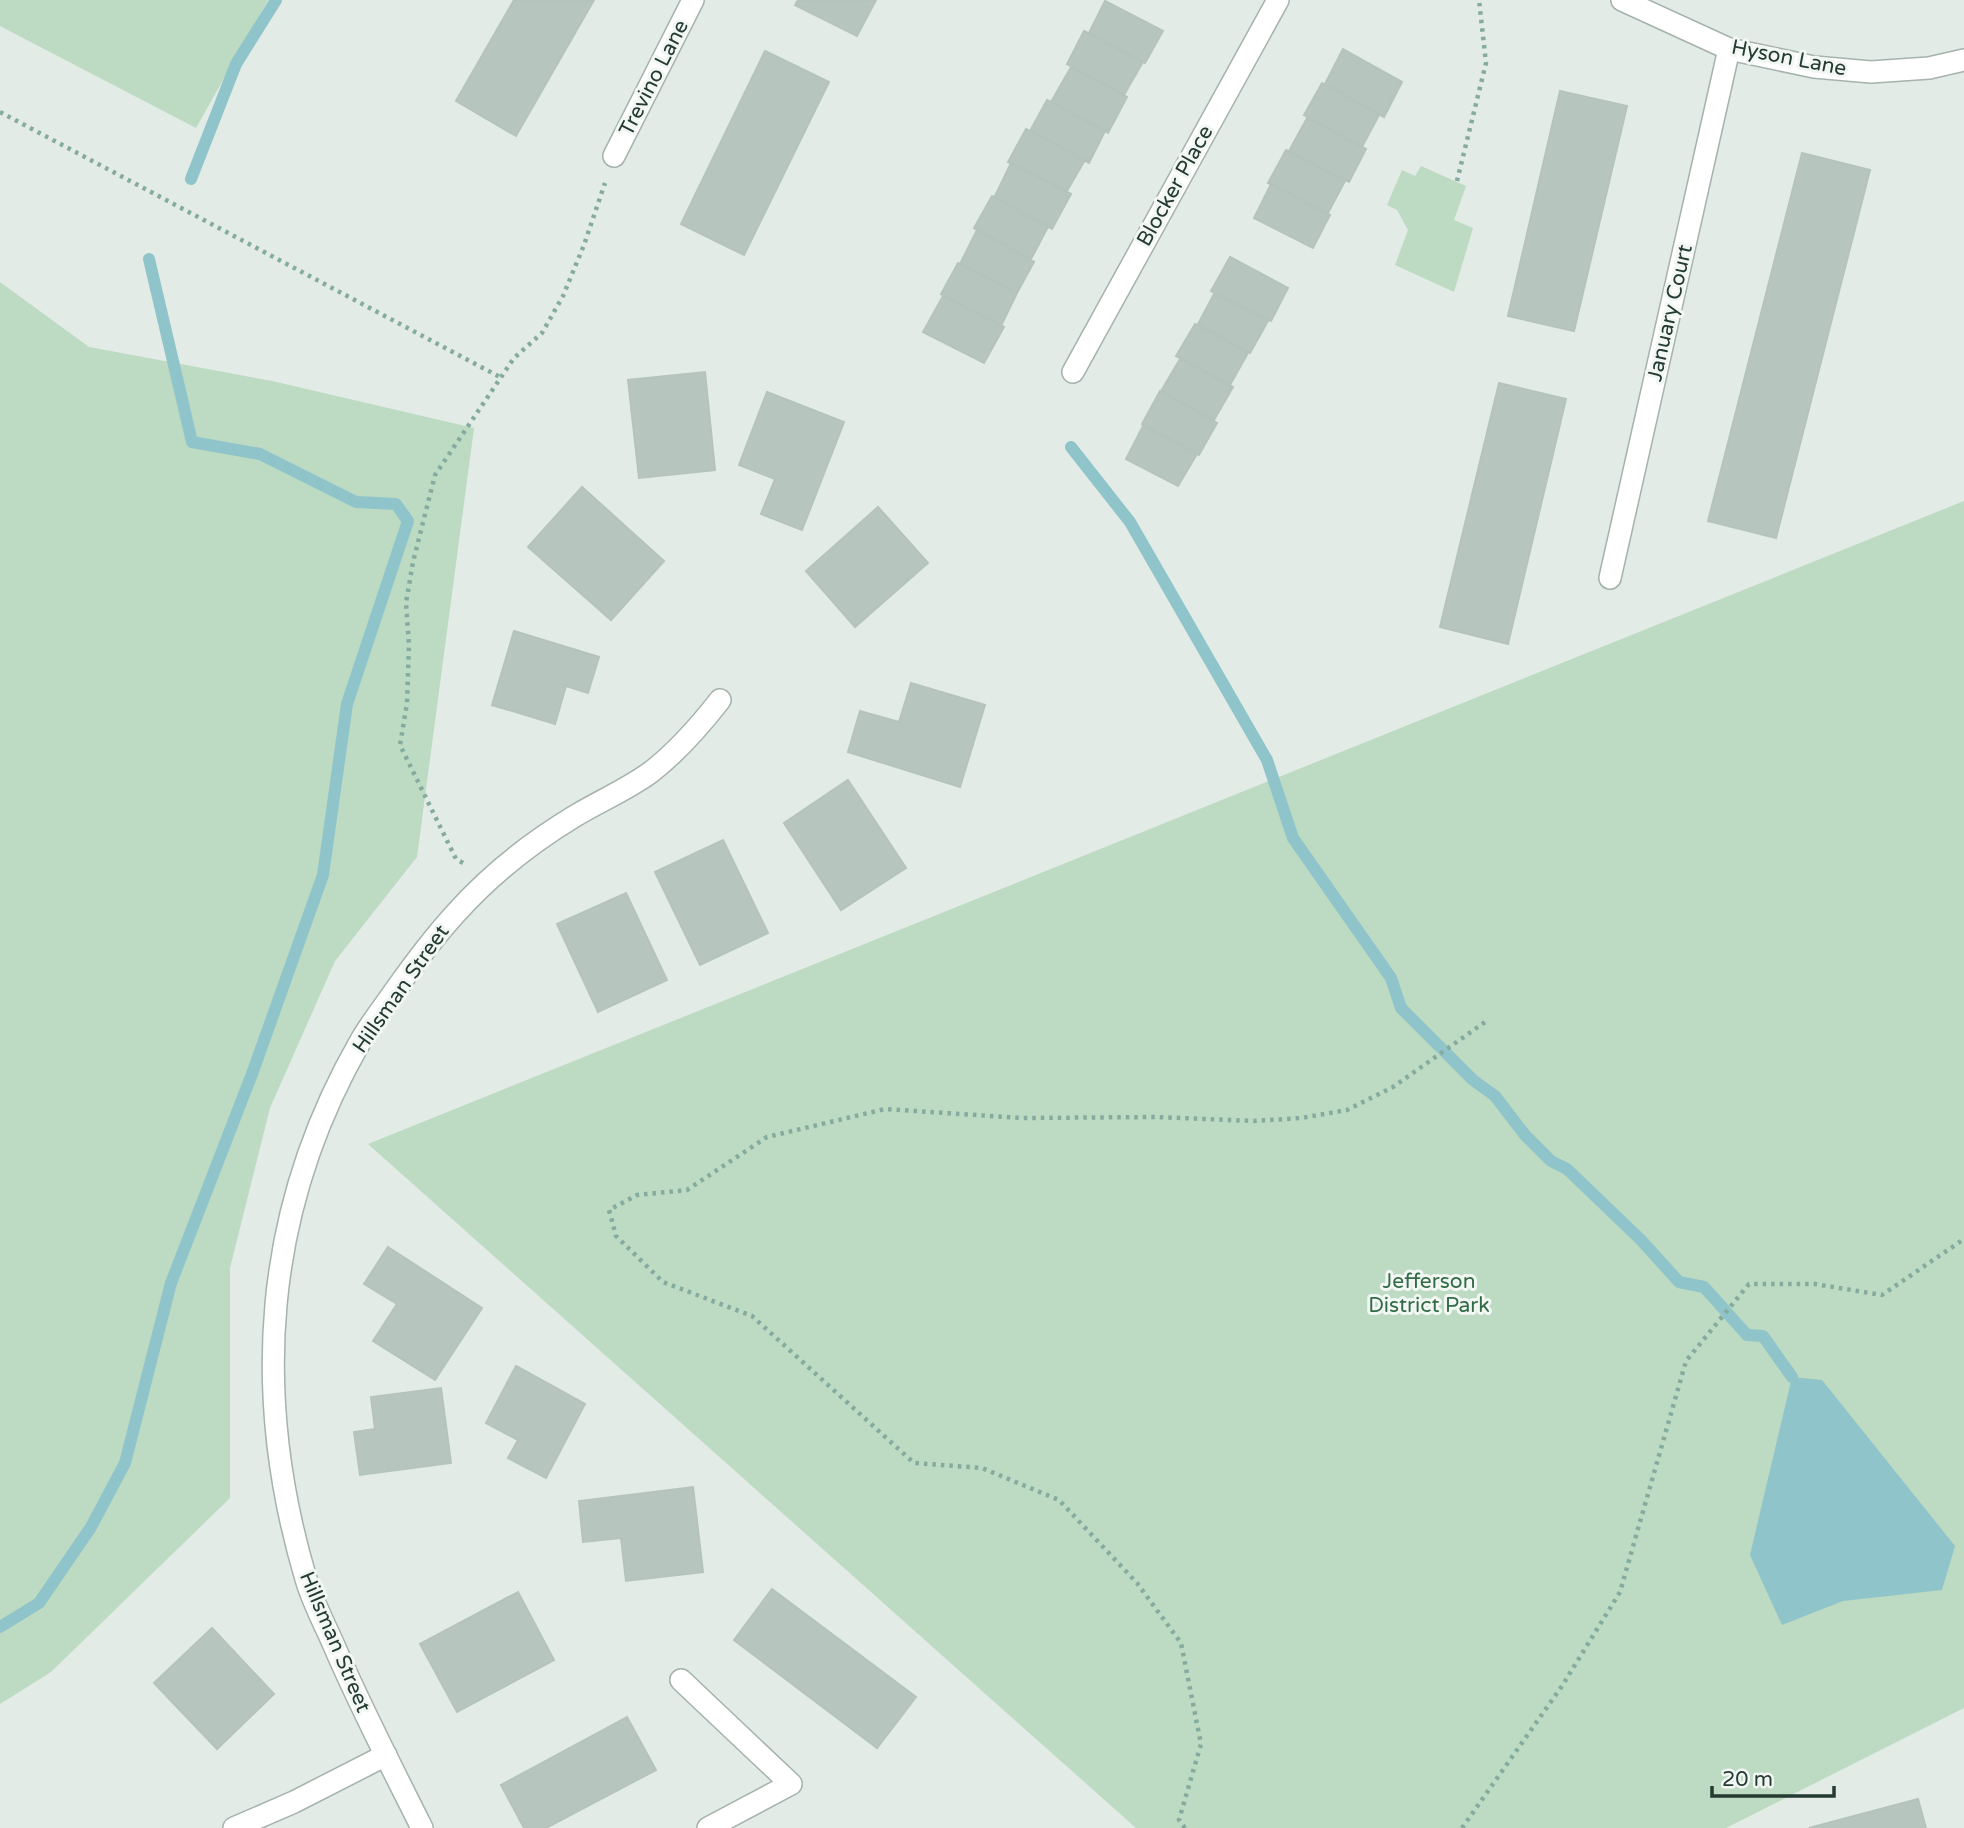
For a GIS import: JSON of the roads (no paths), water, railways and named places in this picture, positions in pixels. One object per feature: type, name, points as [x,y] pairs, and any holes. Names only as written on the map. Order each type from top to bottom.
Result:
[{"type":"street","name":"Trevino Lane","points":[[614,156],[693,0]]},
{"type":"street","name":"Blocker Place","points":[[1073,372],[1278,0]]},
{"type":"street","name":"Hyson Lane","points":[[1622,0],[1729,49],[1814,67],[1871,72],[1929,68],[1964,60]]},
{"type":"street","name":"January Court","points":[[1610,578],[1729,49]]},
{"type":"street","name":"Hillsman Street","points":[[422,1828],[351,1684],[307,1583],[284,1493],[274,1416],[273,1332],[282,1249],[296,1188],[324,1112],[361,1040],[410,970],[456,912],[511,860],[573,817],[648,774],[687,741],[720,700]]},
{"type":"street","points":[[681,1680],[791,1784],[708,1828]]},
{"type":"street","points":[[234,1828],[294,1802],[386,1755]]},
{"type":"water","points":[[1792,1377],[1822,1380],[1955,1546],[1942,1590],[1843,1601],[1782,1625],[1750,1555]]},
{"type":"waterway","points":[[191,179],[236,64],[276,0]]},
{"type":"waterway","points":[[0,1627],[39,1603],[91,1527],[125,1463],[171,1283],[252,1074],[323,875],[347,704],[408,521],[396,504],[356,502],[260,454],[192,442],[149,259]]},
{"type":"waterway","points":[[1071,447],[1130,522],[1267,760],[1293,838],[1391,978],[1401,1008],[1473,1080],[1495,1096],[1525,1135],[1551,1161],[1567,1169],[1641,1240],[1679,1282],[1704,1287],[1747,1335],[1763,1336],[1792,1377]]},
{"type":"park label","name":"Jefferson District Park","points":[[1429,1293]]}]
